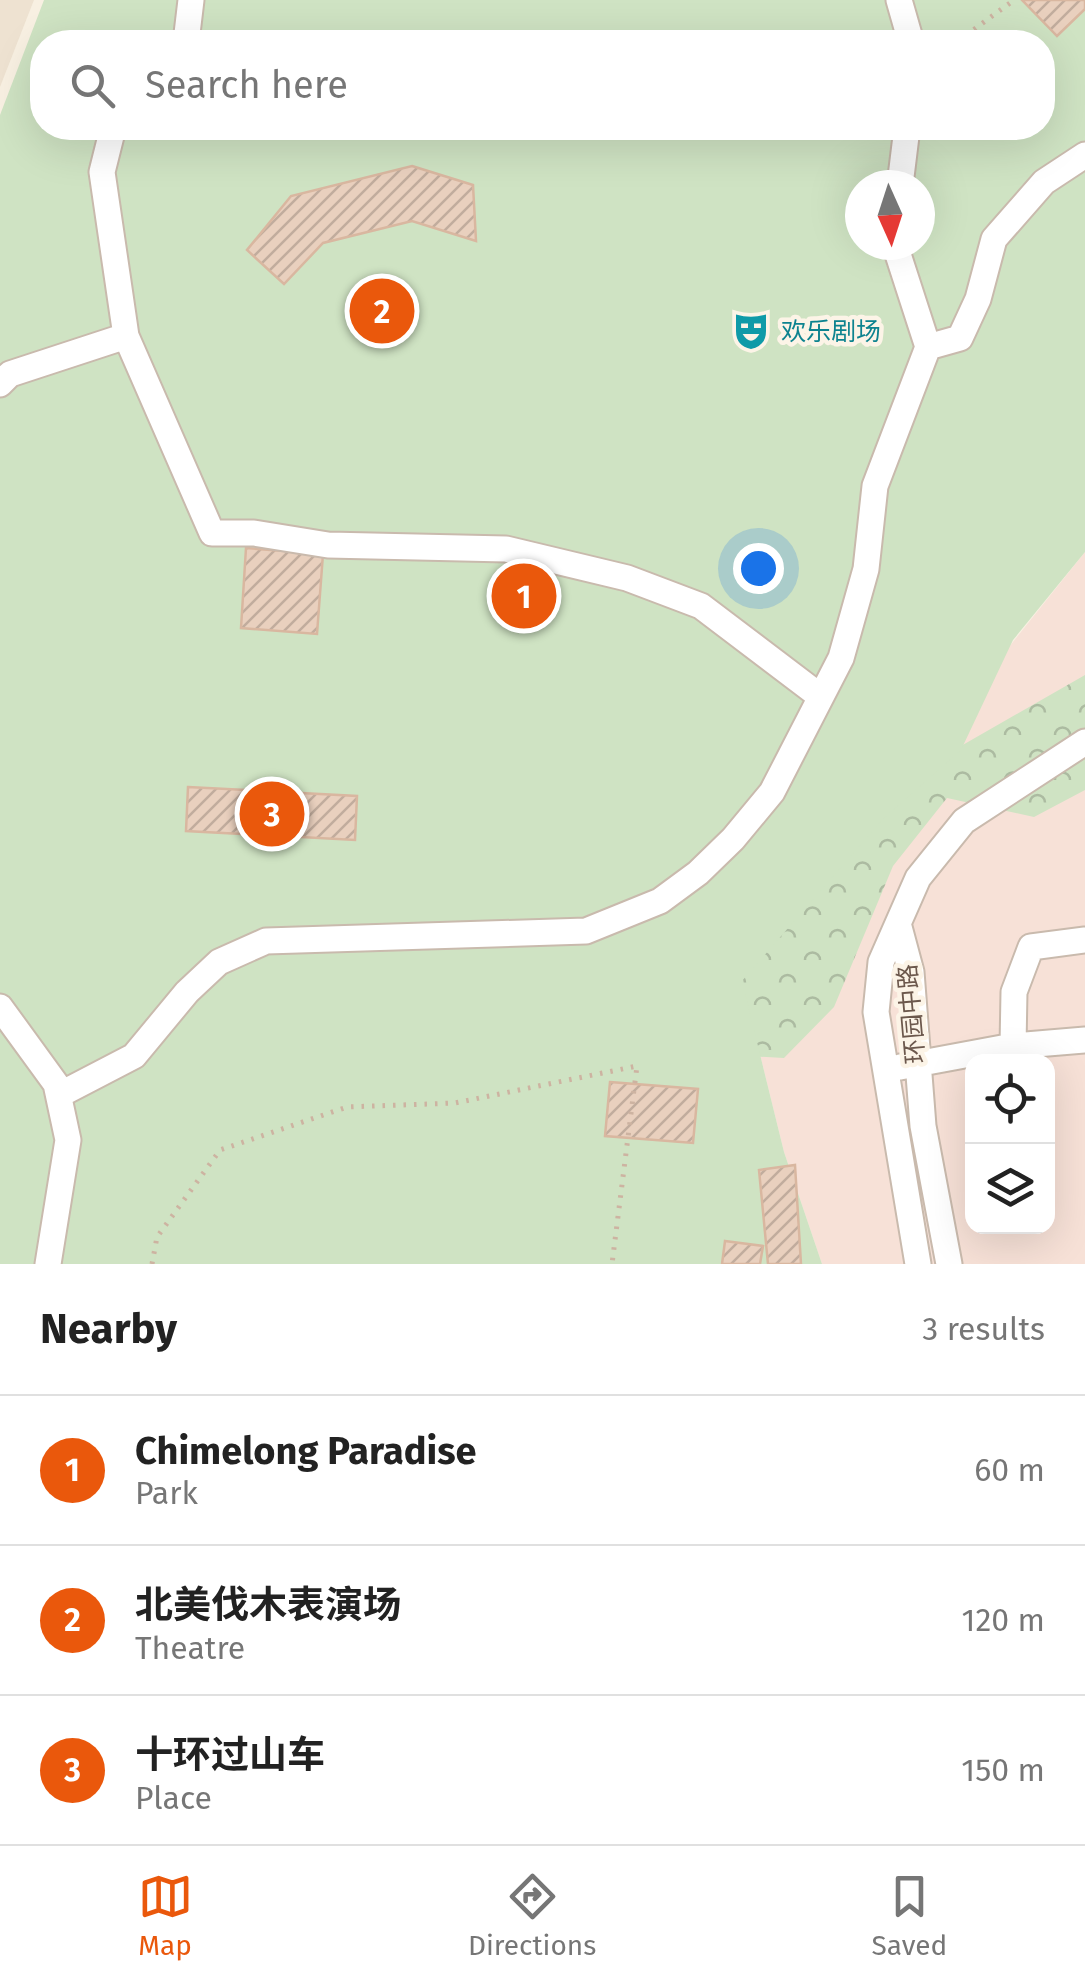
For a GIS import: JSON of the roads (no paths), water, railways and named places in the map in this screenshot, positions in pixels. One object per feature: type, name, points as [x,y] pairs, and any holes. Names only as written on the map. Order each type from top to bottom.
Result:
[{"type":"street","points":[[188,30],[192,0]]},
{"type":"street","points":[[898,0],[908,30]]},
{"type":"street","points":[[110,140],[102,172],[126,336],[212,533],[254,533],[328,545],[506,549],[626,578],[701,606],[821,697]]},
{"type":"street","points":[[902,170],[906,140]]},
{"type":"street","points":[[928,347],[960,338],[978,300],[994,238],[1044,182],[1085,155]]},
{"type":"street","points":[[59,1095],[134,1056],[187,992],[219,962],[266,940],[586,931],[660,900],[722,850],[772,792],[840,658],[866,568],[874,486],[928,347],[901,260]]},
{"type":"street","points":[[0,384],[10,374],[126,336]]},
{"type":"street","points":[[899,927],[918,878],[964,821],[1085,742]]},
{"type":"street","name":"环园中路","points":[[899,927],[912,972],[915,1064],[949,1264]]},
{"type":"street","name":"环园中路","points":[[899,927],[881,962],[876,1012],[918,1264]]},
{"type":"street","points":[[1012,1046],[1014,992],[1031,947],[1085,940]]},
{"type":"street","points":[[0,1008],[56,1084],[68,1140],[48,1264]]},
{"type":"street","points":[[885,1070],[1012,1046],[1085,1040]]},
{"type":"place","name":"北美伐木表演场","points":[[382,311]]},
{"type":"place","name":"欢乐剧场","points":[[751,331]]},
{"type":"place","name":"Chimelong Paradise","points":[[524,596]]},
{"type":"place","name":"十环过山车","points":[[272,814]]}]
